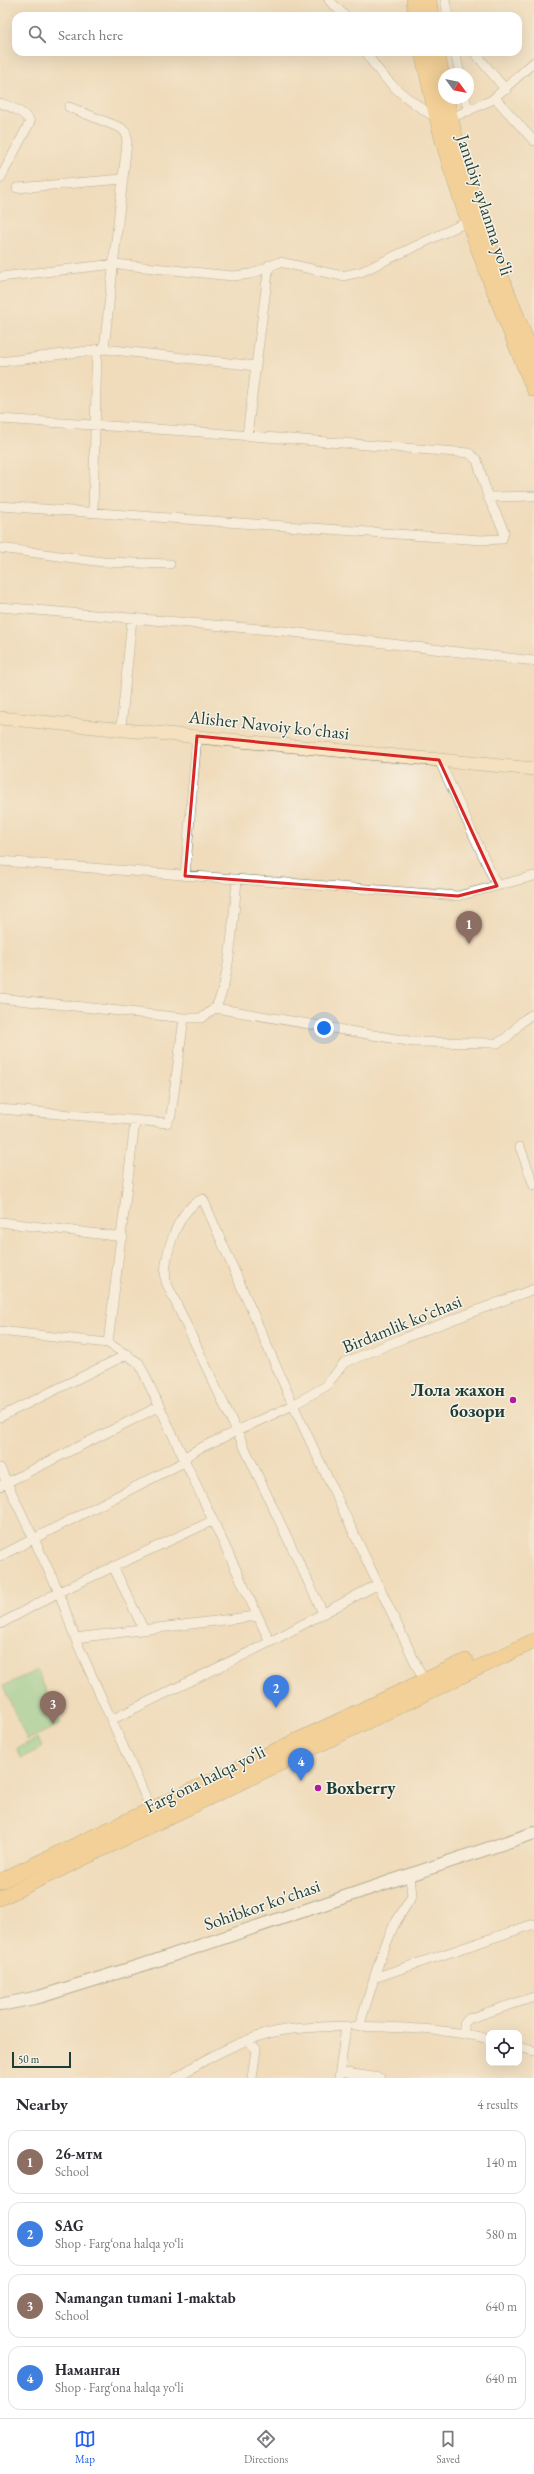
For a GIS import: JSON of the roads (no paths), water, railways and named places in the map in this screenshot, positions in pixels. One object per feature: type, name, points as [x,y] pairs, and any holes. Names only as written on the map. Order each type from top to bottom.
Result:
[{"type":"highway","points":[[414,0],[416,12]]},
{"type":"highway","points":[[429,0],[430,12]]},
{"type":"highway","name":"Janubiy aylanma yoʻli","points":[[423,56],[486,241],[534,360]]},
{"type":"highway","points":[[438,56],[440,68]]},
{"type":"highway","name":"Janubiy aylanma yoʻli","points":[[445,104],[444,118],[446,154],[488,278],[534,389]]},
{"type":"highway","name":"Farg‘ona halqa yo‘li","points":[[0,1881],[534,1629]]},
{"type":"highway","name":"Farg‘ona halqa yo‘li","points":[[0,1898],[534,1641]]},
{"type":"main road","name":"Alisher Navoiy ko'chasi","points":[[0,718],[121,728],[534,769]]},
{"type":"street","points":[[329,0],[341,12]]},
{"type":"street","points":[[445,0],[447,12]]},
{"type":"street","points":[[369,56],[383,76],[402,96],[444,118],[469,111],[495,98],[506,90],[534,62]]},
{"type":"street","points":[[456,56],[459,68]]},
{"type":"street","points":[[477,56],[506,90]]},
{"type":"street","points":[[495,98],[534,141]]},
{"type":"street","points":[[0,102],[18,110],[26,116],[30,122],[0,179]]},
{"type":"street","points":[[467,104],[469,111]]},
{"type":"street","points":[[69,107],[121,128],[126,133],[127,142],[115,264],[101,349],[96,425],[93,513]]},
{"type":"street","points":[[17,188],[123,179]]},
{"type":"street","points":[[0,277],[115,264],[232,276],[251,274],[269,266],[288,262],[342,276],[361,272],[469,221]]},
{"type":"street","points":[[247,436],[269,266]]},
{"type":"street","points":[[0,362],[101,349],[256,366]]},
{"type":"street","points":[[0,420],[96,425],[469,453],[477,460],[488,497],[504,531],[502,539],[482,540],[0,506]]},
{"type":"street","points":[[488,497],[534,496]]},
{"type":"street","points":[[0,548],[103,562],[170,564]]},
{"type":"street","points":[[0,607],[283,631],[534,662]]},
{"type":"street","points":[[121,728],[132,618]]},
{"type":"street","points":[[185,876],[197,736]]},
{"type":"street","points":[[439,760],[496,886]]},
{"type":"street","points":[[0,861],[458,896],[534,876]]},
{"type":"street","points":[[0,998],[184,1018],[202,1018],[215,1008],[220,1001],[229,951],[237,880]]},
{"type":"street","points":[[215,1008],[414,1042],[496,1043],[506,1039],[526,1018],[534,1014]]},
{"type":"street","points":[[0,1109],[162,1124],[170,1120],[184,1018]]},
{"type":"street","points":[[108,1343],[135,1122]]},
{"type":"street","points":[[520,1147],[534,1186]]},
{"type":"street","points":[[323,1613],[166,1278],[175,1231],[186,1211],[197,1201],[203,1199],[293,1405],[424,1681]]},
{"type":"street","points":[[0,1222],[122,1237]]},
{"type":"street","name":"Birdamlik koʻchasi","points":[[0,1556],[184,1462],[191,1452],[293,1405],[330,1383],[344,1363],[404,1338],[534,1289]]},
{"type":"street","points":[[0,1331],[108,1343],[128,1354],[143,1368],[158,1407],[270,1642]]},
{"type":"street","points":[[0,1416],[128,1354]]},
{"type":"street","points":[[4,1484],[158,1407]]},
{"type":"street","points":[[0,1468],[4,1484],[34,1538],[59,1592],[75,1638],[151,1809]]},
{"type":"street","points":[[0,1624],[59,1592],[212,1521]]},
{"type":"street","points":[[113,1566],[143,1628]]},
{"type":"street","points":[[111,1720],[270,1642],[378,1584]]},
{"type":"street","points":[[75,1638],[143,1628],[258,1616]]},
{"type":"street","name":"Sohibkor ko'chasi","points":[[0,2005],[54,1993],[534,1835]]},
{"type":"street","points":[[359,2027],[374,1978],[394,1925],[412,1896],[410,1875]]},
{"type":"street","points":[[374,1978],[534,1924]]},
{"type":"street","points":[[464,2034],[464,2024],[468,2019],[534,1997]]},
{"type":"street","points":[[346,2026],[340,2075],[380,2078]]},
{"type":"street","points":[[176,2078],[248,2040],[278,2031],[302,2028],[346,2026],[464,2034],[486,2038]]},
{"type":"street","points":[[248,2040],[256,2049],[252,2078]]},
{"type":"street","points":[[522,2048],[534,2051]]},
{"type":"place","name":"26-мтм","points":[[469,944]]},
{"type":"place","name":"Лола жахон бозори","points":[[513,1400]]},
{"type":"place","name":"SAG","points":[[276,1708]]},
{"type":"place","name":"Namangan tumani 1-maktab","points":[[53,1724]]},
{"type":"place","name":"Наманган","points":[[301,1781]]},
{"type":"place","name":"Boxberry","points":[[318,1788]]}]
